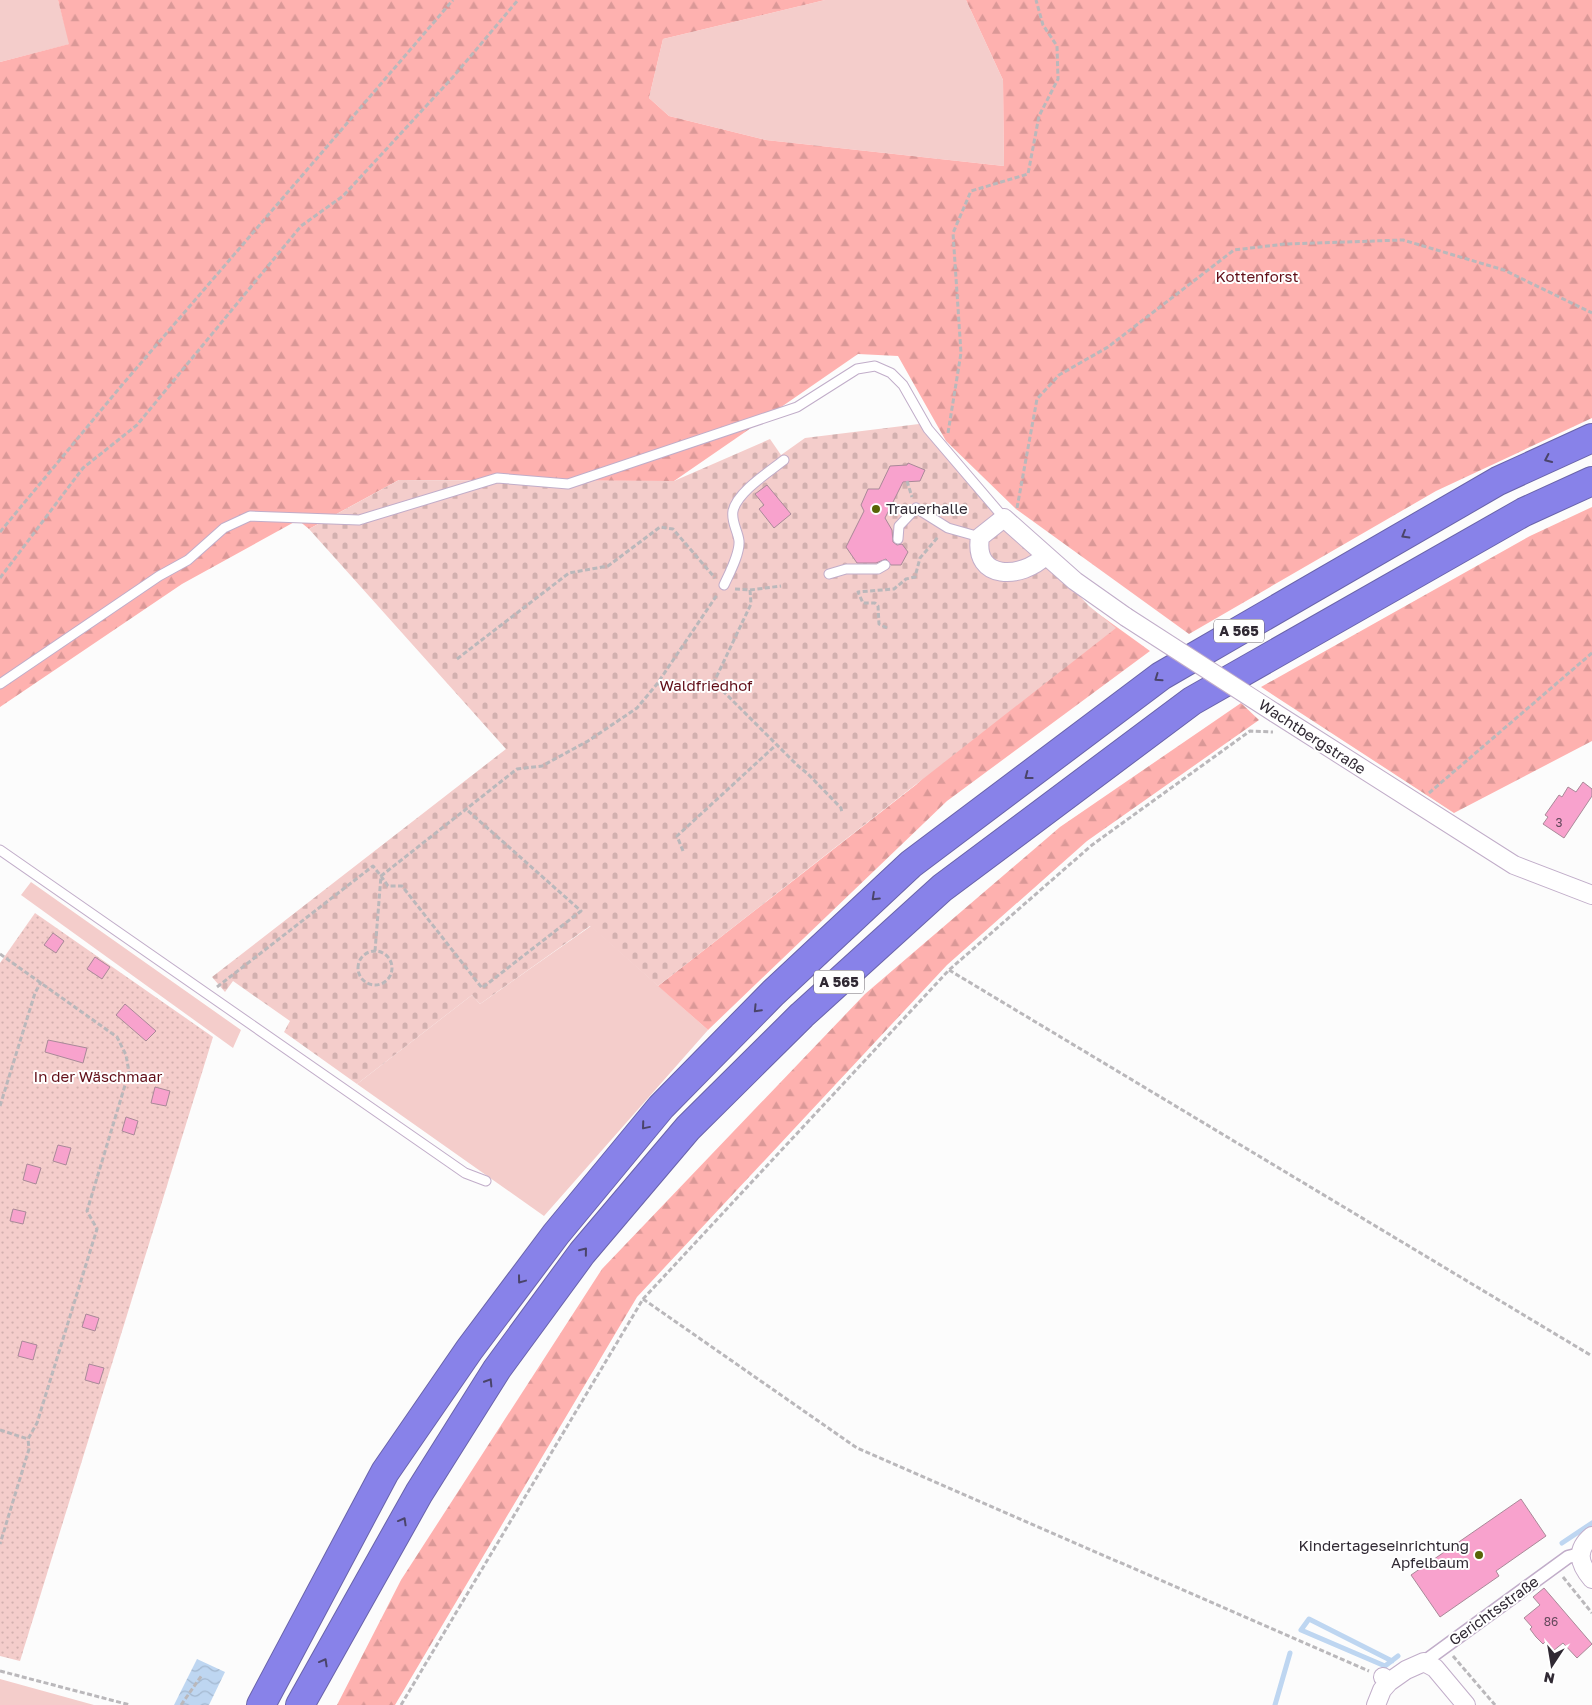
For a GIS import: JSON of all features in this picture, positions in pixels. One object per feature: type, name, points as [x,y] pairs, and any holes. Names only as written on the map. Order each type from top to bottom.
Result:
[{"type":"highway","name":"A 565","points":[[261,1705],[385,1472],[469,1350],[556,1234],[661,1107],[773,993],[911,864],[1161,676],[1498,481],[1592,438]]},
{"type":"highway","name":"A 565","points":[[300,1705],[419,1493],[497,1369],[582,1253],[688,1128],[802,1015],[942,888],[1192,701],[1524,512],[1592,481]]},
{"type":"street","points":[[1004,518],[980,537],[978,550],[982,560],[991,569],[1006,572],[1021,571],[1035,566],[1046,556]]},
{"type":"street","name":"Wachtbergstraße","points":[[1004,518],[1075,581],[1126,617],[1416,804],[1514,865],[1592,895]]},
{"type":"street","points":[[1592,1536],[1585,1542],[1580,1554],[1581,1564],[1592,1579]]},
{"type":"street","name":"Gerichtsstraße","points":[[1376,1705],[1386,1680],[1424,1662],[1568,1556],[1580,1554]]},
{"type":"street","points":[[1424,1662],[1435,1668],[1466,1705]]},
{"type":"lane","name":"Wachtbergstraße","points":[[0,684],[158,576],[188,560],[224,528],[250,516],[359,520],[497,478],[568,484],[797,407],[856,369],[876,366],[891,373],[903,385],[928,429],[1004,518]]},
{"type":"lane","points":[[724,585],[739,548],[739,540],[733,519],[737,502],[745,491],[784,460]]},
{"type":"lane","points":[[898,539],[899,526],[916,508],[948,528],[980,537]]},
{"type":"lane","points":[[829,574],[846,569],[878,569],[886,565]]},
{"type":"lane","points":[[0,850],[465,1173],[486,1181]]},
{"type":"path","points":[[0,532],[129,378],[453,0]]},
{"type":"path","points":[[0,578],[83,468],[137,425],[301,226],[343,196],[453,77],[518,0]]},
{"type":"path","points":[[951,456],[946,441],[961,353],[953,233],[971,191],[1028,174],[1039,116],[1058,79],[1057,46],[1043,25],[1036,0]]},
{"type":"path","points":[[988,498],[1016,509],[1037,399],[1059,375],[1108,347],[1234,250],[1285,244],[1403,240],[1504,270],[1592,313]]},
{"type":"path","points":[[907,482],[916,508]]},
{"type":"path","points":[[457,659],[569,573],[608,566],[660,526],[673,529],[724,585],[733,589],[750,590],[781,586]]},
{"type":"path","points":[[886,628],[879,624],[878,606],[875,603],[863,603],[858,592],[894,589],[906,579],[915,577],[920,558],[948,528]]},
{"type":"path","points":[[375,951],[381,876],[517,769],[542,766],[588,741],[637,708],[658,684],[724,585]]},
{"type":"path","points":[[714,682],[751,604],[750,590]]},
{"type":"path","points":[[1416,804],[1592,653]]},
{"type":"path","points":[[658,684],[714,682],[776,745],[808,774],[841,808],[842,813]]},
{"type":"path","points":[[401,1705],[643,1298],[948,970],[1092,844],[1250,731],[1288,733],[1297,727]]},
{"type":"path","points":[[683,851],[678,836],[776,745]]},
{"type":"path","points":[[208,995],[373,866],[388,886],[402,886],[482,988],[581,911],[466,809]]},
{"type":"path","points":[[375,951],[385,955],[391,965],[389,977],[377,984],[364,981],[358,968],[362,956],[375,951]]},
{"type":"path","points":[[0,954],[117,1037],[126,1055],[129,1072],[87,1212],[96,1229],[37,1423],[28,1439],[29,1450],[0,1544]]},
{"type":"path","points":[[948,970],[1592,1356]]},
{"type":"path","points":[[0,1106],[35,993],[41,982]]},
{"type":"path","points":[[643,1298],[857,1448],[1386,1680]]},
{"type":"path","points":[[0,1430],[28,1439]]},
{"type":"path","points":[[1558,1565],[1567,1584],[1592,1613]]},
{"type":"path","points":[[1451,1655],[1495,1705]]},
{"type":"path","points":[[0,1671],[130,1705]]},
{"type":"path","points":[[181,1705],[202,1675]]},
{"type":"green space","points":[[0,0],[58,0],[70,44],[0,62]]},
{"type":"green space","name":"Kottenforst","points":[[58,0],[825,0],[663,39],[649,98],[669,116],[766,140],[1004,166],[1003,80],[966,0],[1592,0],[1592,418],[1436,491],[1189,634],[1016,509],[946,441],[898,356],[858,354],[674,481],[399,480],[309,529],[298,520],[182,584],[0,707],[0,62],[69,44]]},
{"type":"green space","points":[[825,0],[966,0],[1003,80],[1004,166],[766,140],[669,116],[649,98],[663,39]]},
{"type":"green space","name":"Waldfriedhof","points":[[919,424],[1089,606],[1116,628],[658,986],[590,926],[480,1004],[472,995],[357,1084],[284,1032],[290,1021],[233,981],[225,992],[212,977],[506,749],[309,529],[399,480],[674,481],[770,439],[781,455],[805,438]]},
{"type":"green space","points":[[1592,507],[1592,741],[1454,813],[1261,687],[1530,536]]},
{"type":"green space","points":[[1089,607],[1150,651],[947,801],[708,1030],[658,986],[917,784]]},
{"type":"green space","points":[[1241,703],[1259,720],[1087,841],[947,965],[637,1297],[395,1705],[337,1705],[401,1580],[602,1269],[865,994],[1060,827]]},
{"type":"green space","points":[[31,882],[241,1030],[233,1048],[21,895]]},
{"type":"green space","name":"In der Wäschmaar","points":[[35,913],[213,1037],[20,1661],[0,1656],[0,963]]},
{"type":"green space","points":[[591,926],[708,1030],[544,1216],[357,1084],[472,995],[480,1004]]},
{"type":"green space","points":[[0,1679],[94,1705],[0,1705]]},
{"type":"water","points":[[197,1659],[225,1672],[209,1705],[174,1705]]},
{"type":"building","name":"Trauerhalle","points":[[908,463],[925,470],[920,481],[903,482],[885,518],[892,530],[893,542],[897,545],[902,544],[908,552],[901,565],[891,565],[886,559],[876,563],[857,563],[846,547],[864,511],[861,505],[868,489],[879,489],[890,466],[907,465]]},
{"type":"building","points":[[767,485],[791,514],[774,528],[759,509],[764,505],[755,494]]},
{"type":"building","points":[[1583,782],[1592,789],[1592,796],[1564,838],[1543,824],[1548,817],[1545,815],[1559,795],[1562,797],[1568,787],[1576,792]]},
{"type":"building","points":[[53,933],[64,941],[56,953],[44,945]]},
{"type":"building","points":[[95,957],[110,967],[102,979],[87,969]]},
{"type":"building","points":[[125,1004],[156,1031],[146,1041],[116,1015]]},
{"type":"building","points":[[48,1040],[87,1048],[83,1063],[45,1052]]},
{"type":"building","points":[[155,1087],[170,1091],[166,1106],[151,1103]]},
{"type":"building","points":[[126,1117],[138,1121],[134,1135],[122,1131]]},
{"type":"building","points":[[58,1145],[71,1148],[66,1165],[53,1161]]},
{"type":"building","points":[[27,1164],[41,1168],[36,1184],[23,1180]]},
{"type":"building","points":[[13,1209],[26,1212],[23,1224],[10,1221]]},
{"type":"building","points":[[86,1314],[99,1318],[95,1331],[82,1327]]},
{"type":"building","points":[[22,1341],[37,1345],[33,1360],[18,1356]]},
{"type":"building","points":[[89,1364],[104,1368],[99,1384],[85,1380]]},
{"type":"building","name":"Kindertageseinrichtung Apfelbaum","points":[[1521,1499],[1546,1536],[1496,1571],[1499,1576],[1440,1617],[1411,1575]]},
{"type":"building","points":[[1544,1588],[1592,1644],[1577,1658],[1563,1643],[1553,1651],[1545,1642],[1543,1644],[1530,1629],[1532,1627],[1524,1618],[1540,1605],[1533,1597]]},
{"type":"waterway","points":[[1562,1543],[1592,1523]]},
{"type":"waterway","points":[[1392,1661],[1309,1619],[1301,1630],[1385,1666],[1398,1656]]},
{"type":"waterway","points":[[1275,1705],[1290,1653]]},
{"type":"place","name":"Trauerhalle","points":[[876,509]]},
{"type":"place","name":"Kindertageseinrichtung Apfelbaum","points":[[1479,1555]]}]
